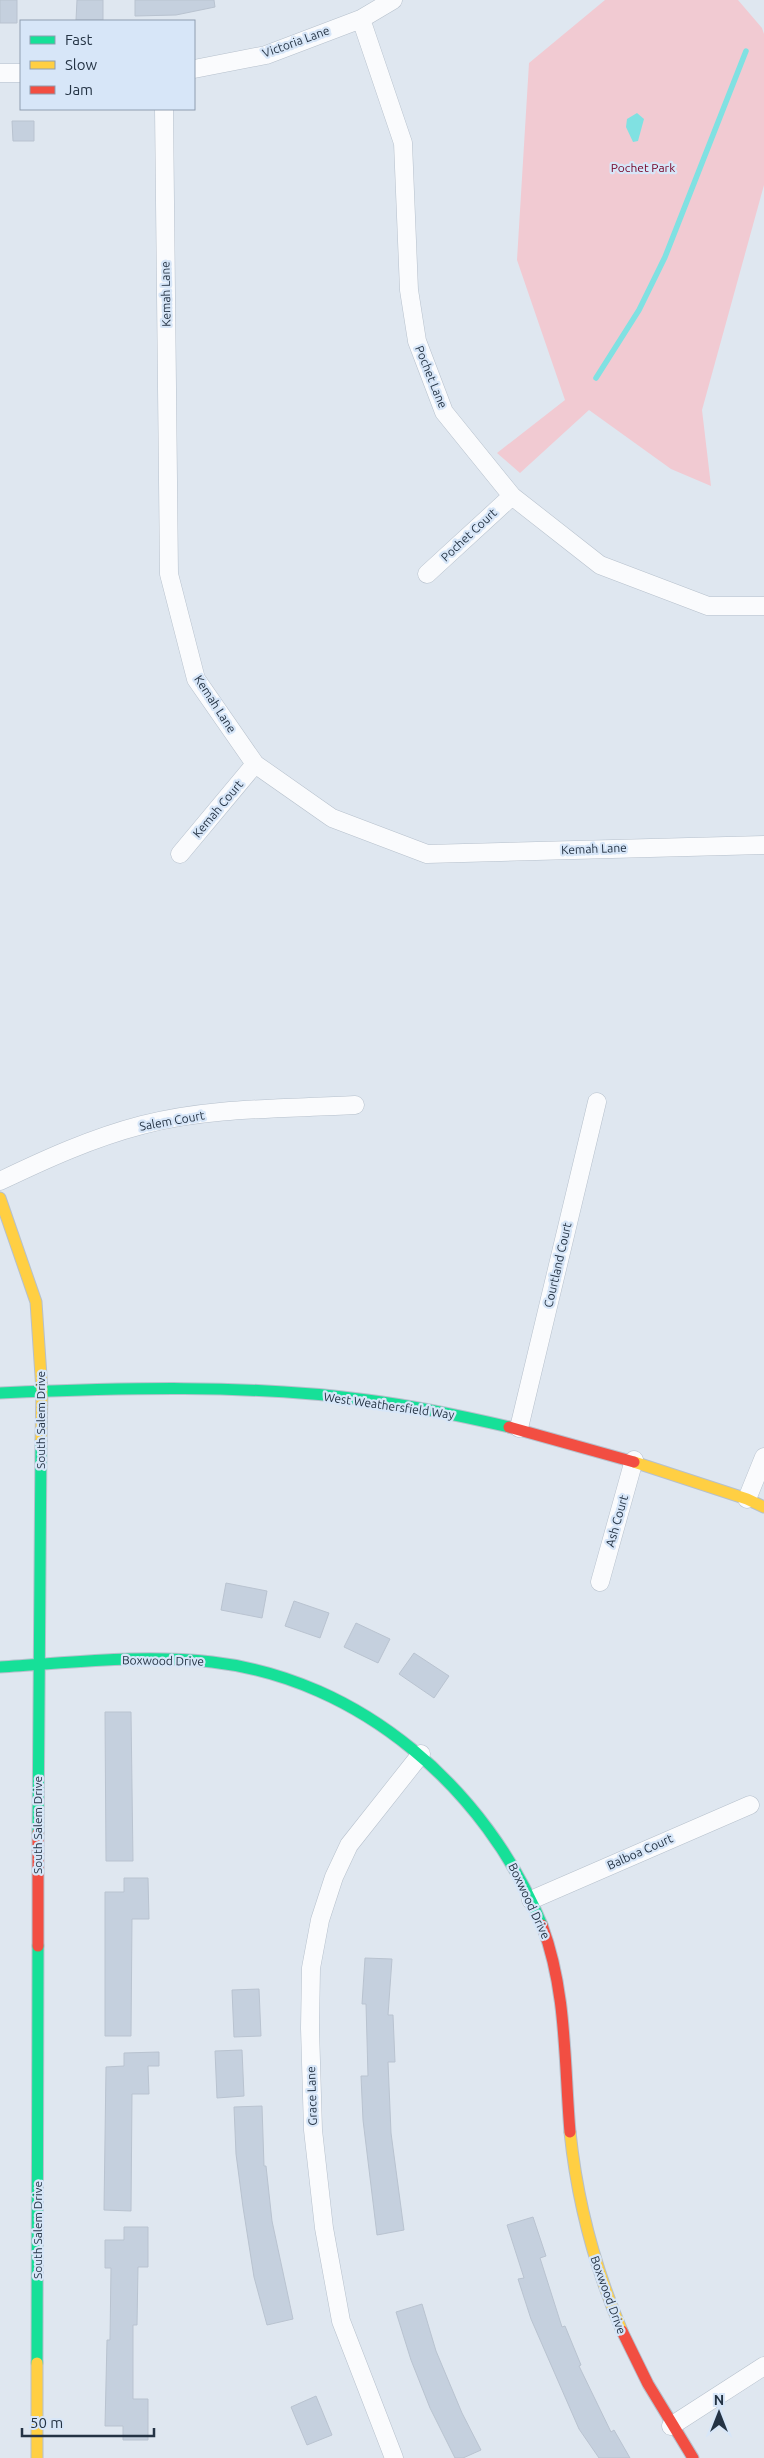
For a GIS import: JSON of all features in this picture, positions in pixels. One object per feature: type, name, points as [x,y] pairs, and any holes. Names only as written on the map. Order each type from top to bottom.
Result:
[{"type":"street","name":"Victoria Lane","points":[[195,69],[266,55],[361,19],[393,0]]},
{"type":"street","name":"Pochet Lane","points":[[361,19],[403,143],[409,290],[416,341],[444,412],[512,496],[600,565],[708,606],[764,606]]},
{"type":"street","points":[[0,73],[20,73]]},
{"type":"street","name":"Kemah Lane","points":[[164,110],[169,574],[196,679],[255,764],[332,818],[427,854],[764,844]]},
{"type":"street","name":"Pochet Court","points":[[427,574],[512,496]]},
{"type":"street","name":"Kemah Court","points":[[180,854],[255,764]]},
{"type":"street","name":"Courtland Court","points":[[519,1428],[597,1102]]},
{"type":"street","name":"Salem Court","points":[[0,1181],[62,1152],[142,1125],[206,1114],[355,1105]]},
{"type":"street","name":"South Salem Drive","points":[[0,1198],[36,1302],[42,1391],[38,1665],[37,2458]]},
{"type":"street","name":"West Weathersfield Way","points":[[0,1393],[171,1389],[313,1395],[407,1406],[519,1428],[634,1460],[748,1499],[764,1507]]},
{"type":"street","points":[[748,1499],[764,1457]]},
{"type":"street","name":"Ash Court","points":[[600,1582],[634,1460]]},
{"type":"street","name":"Boxwood Drive","points":[[0,1667],[163,1659],[238,1666],[268,1674],[332,1698],[389,1730],[421,1754],[471,1804],[508,1855],[531,1900],[552,1953],[559,1984],[566,2036],[572,2147],[580,2196],[597,2268],[621,2333],[671,2426],[693,2458]]},
{"type":"street","name":"Grace Lane","points":[[394,2458],[341,2321],[324,2228],[313,2130],[310,2028],[311,1968],[320,1920],[334,1877],[349,1845],[421,1754]]},
{"type":"street","name":"Balboa Court","points":[[531,1900],[750,1805]]},
{"type":"street","points":[[671,2426],[764,2366]]},
{"type":"green space","name":"Pochet Park","points":[[605,0],[738,0],[762,28],[764,34],[764,185],[702,410],[711,486],[671,469],[589,410],[520,473],[497,453],[565,400],[517,260],[529,63]]},
{"type":"water","points":[[637,113],[644,119],[638,141],[633,142],[626,127],[627,119]]},
{"type":"building","points":[[0,0],[17,0],[17,23],[0,23]]},
{"type":"building","points":[[77,0],[103,0],[103,20],[76,20]]},
{"type":"building","points":[[135,0],[214,0],[215,7],[176,15],[135,16]]},
{"type":"building","points":[[12,121],[34,121],[34,141],[13,141]]},
{"type":"building","points":[[226,1583],[267,1591],[262,1618],[221,1610]]},
{"type":"building","points":[[294,1601],[329,1613],[320,1638],[285,1626]]},
{"type":"building","points":[[356,1623],[390,1639],[378,1663],[344,1647]]},
{"type":"building","points":[[414,1653],[449,1676],[434,1698],[399,1674]]},
{"type":"building","points":[[105,1712],[131,1712],[133,1861],[106,1861]]},
{"type":"building","points":[[124,1878],[148,1878],[149,1919],[132,1919],[131,2036],[105,2036],[105,1892],[124,1892]]},
{"type":"building","points":[[365,1958],[392,1959],[388,2015],[393,2015],[395,2062],[388,2062],[391,2133],[404,2230],[377,2235],[363,2120],[361,2076],[368,2076],[366,2004],[362,2004]]},
{"type":"building","points":[[259,1989],[261,2036],[234,2037],[232,1990]]},
{"type":"building","points":[[242,2050],[244,2096],[217,2098],[215,2051]]},
{"type":"building","points":[[159,2052],[159,2066],[148,2066],[149,2094],[132,2094],[131,2211],[104,2210],[106,2067],[124,2066],[124,2053]]},
{"type":"building","points":[[262,2106],[264,2166],[266,2166],[272,2221],[293,2319],[267,2325],[254,2277],[243,2207],[236,2154],[234,2107]]},
{"type":"building","points":[[533,2217],[546,2256],[540,2258],[562,2327],[565,2326],[581,2365],[579,2366],[611,2432],[614,2430],[630,2458],[599,2458],[579,2429],[531,2319],[518,2279],[524,2278],[507,2225]]},
{"type":"building","points":[[124,2227],[148,2227],[148,2267],[138,2267],[137,2325],[133,2325],[133,2399],[148,2399],[148,2440],[123,2440],[123,2426],[105,2426],[107,2340],[110,2340],[111,2268],[105,2268],[105,2240],[124,2240]]},
{"type":"building","points":[[422,2304],[436,2351],[462,2413],[481,2450],[463,2458],[455,2458],[430,2408],[411,2360],[396,2312]]},
{"type":"building","points":[[316,2396],[332,2435],[307,2445],[291,2407]]},
{"type":"waterway","points":[[596,378],[639,310],[665,257],[746,51]]},
{"type":"traffic: fast","points":[[0,1393],[138,1389],[276,1391],[385,1402],[509,1427]]},
{"type":"traffic: fast","points":[[38,1833],[41,1441]]},
{"type":"traffic: fast","points":[[0,1667],[132,1659],[212,1662],[267,1673],[319,1691],[367,1717],[412,1749],[452,1787],[488,1829],[518,1875],[542,1925]]},
{"type":"traffic: fast","points":[[37,2363],[38,1946]]},
{"type":"traffic: slow","points":[[0,1198],[36,1302],[42,1391],[41,1441]]},
{"type":"traffic: slow","points":[[634,1462],[747,1499],[764,1507]]},
{"type":"traffic: slow","points":[[570,2132],[577,2183],[588,2233],[603,2283],[622,2331]]},
{"type":"traffic: slow","points":[[37,2363],[37,2458]]},
{"type":"traffic: jam","points":[[509,1427],[634,1462]]},
{"type":"traffic: jam","points":[[38,1833],[38,1946]]},
{"type":"traffic: jam","points":[[542,1925],[550,1950],[560,2001],[570,2132]]},
{"type":"traffic: jam","points":[[622,2331],[648,2384],[693,2458]]}]
